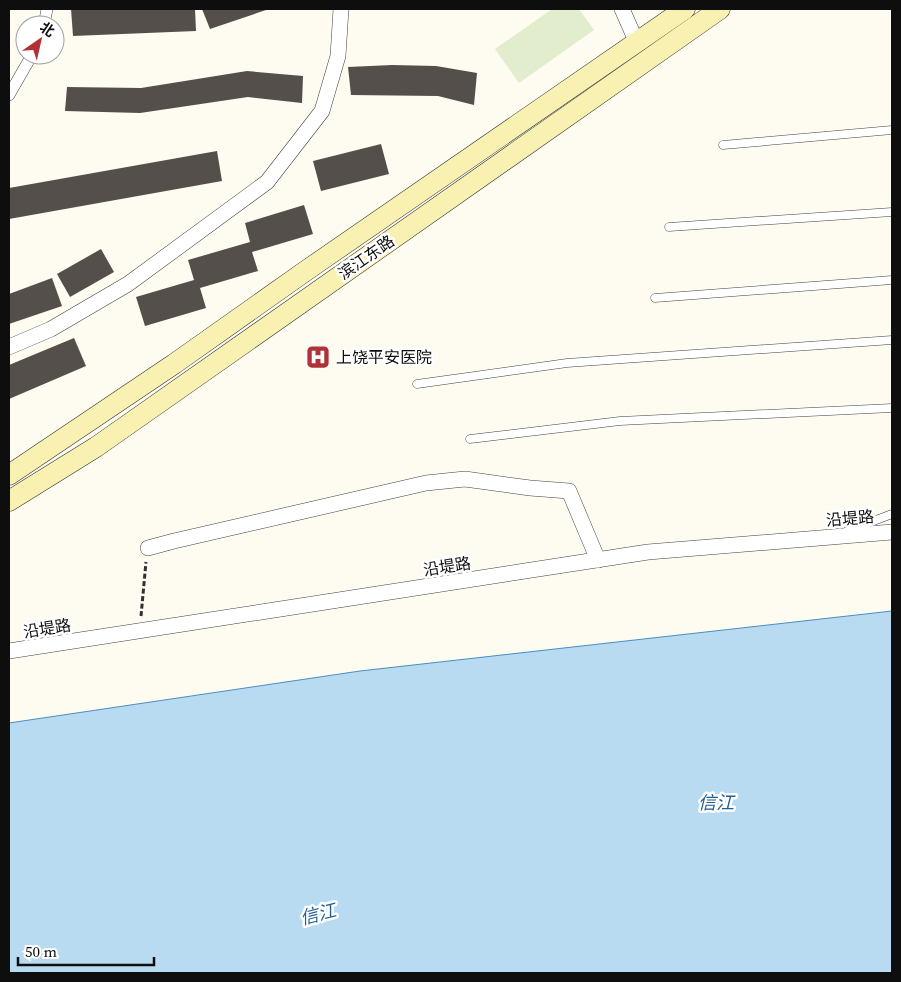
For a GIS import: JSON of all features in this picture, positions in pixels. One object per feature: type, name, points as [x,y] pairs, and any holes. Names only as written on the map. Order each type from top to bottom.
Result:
[{"type":"main road","name":"滨江东路","points":[[9,475],[174,364],[685,9]]},
{"type":"main road","name":"滨江东路","points":[[9,501],[96,447],[720,9]]},
{"type":"street","points":[[9,347],[50,329],[128,284],[267,182],[322,111],[338,56],[340,9]]},
{"type":"street","points":[[622,9],[637,42]]},
{"type":"street","points":[[9,95],[26,65]]},
{"type":"street","points":[[148,548],[174,540],[426,483],[465,479],[569,491],[598,560]]},
{"type":"street","name":"沿堤路","points":[[9,651],[648,552],[892,532]]},
{"type":"lane","points":[[723,145],[892,130]]},
{"type":"lane","points":[[669,227],[892,212]]},
{"type":"lane","points":[[655,298],[892,280]]},
{"type":"lane","points":[[417,384],[566,363],[892,340]]},
{"type":"lane","points":[[470,439],[620,421],[892,408]]},
{"type":"lane","points":[[832,537],[892,514]]},
{"type":"path","points":[[140,631],[148,548]]},
{"type":"green space","points":[[552,9],[579,9],[594,30],[519,83],[495,49]]},
{"type":"water","name":"信江","points":[[892,611],[892,973],[9,973],[9,723],[360,671]]},
{"type":"building","points":[[71,9],[195,9],[196,31],[73,36]]},
{"type":"building","points":[[202,9],[269,9],[210,29]]},
{"type":"building","points":[[436,66],[477,73],[474,105],[438,96],[351,95],[348,67]]},
{"type":"building","points":[[247,71],[303,76],[302,103],[248,97],[140,113],[65,111],[67,87],[141,88]]},
{"type":"building","points":[[381,144],[389,174],[321,191],[313,161]]},
{"type":"building","points":[[217,151],[222,181],[9,219],[9,188]]},
{"type":"building","points":[[304,205],[313,234],[252,252],[258,271],[200,288],[206,308],[145,326],[136,297],[194,280],[188,260],[250,242],[245,223]]},
{"type":"building","points":[[101,249],[114,272],[70,297],[57,274]]},
{"type":"building","points":[[52,278],[62,306],[9,324],[9,294]]},
{"type":"building","points":[[74,338],[86,366],[9,399],[9,365]]},
{"type":"place","name":"上饶平安医院","points":[[318,357]]}]
